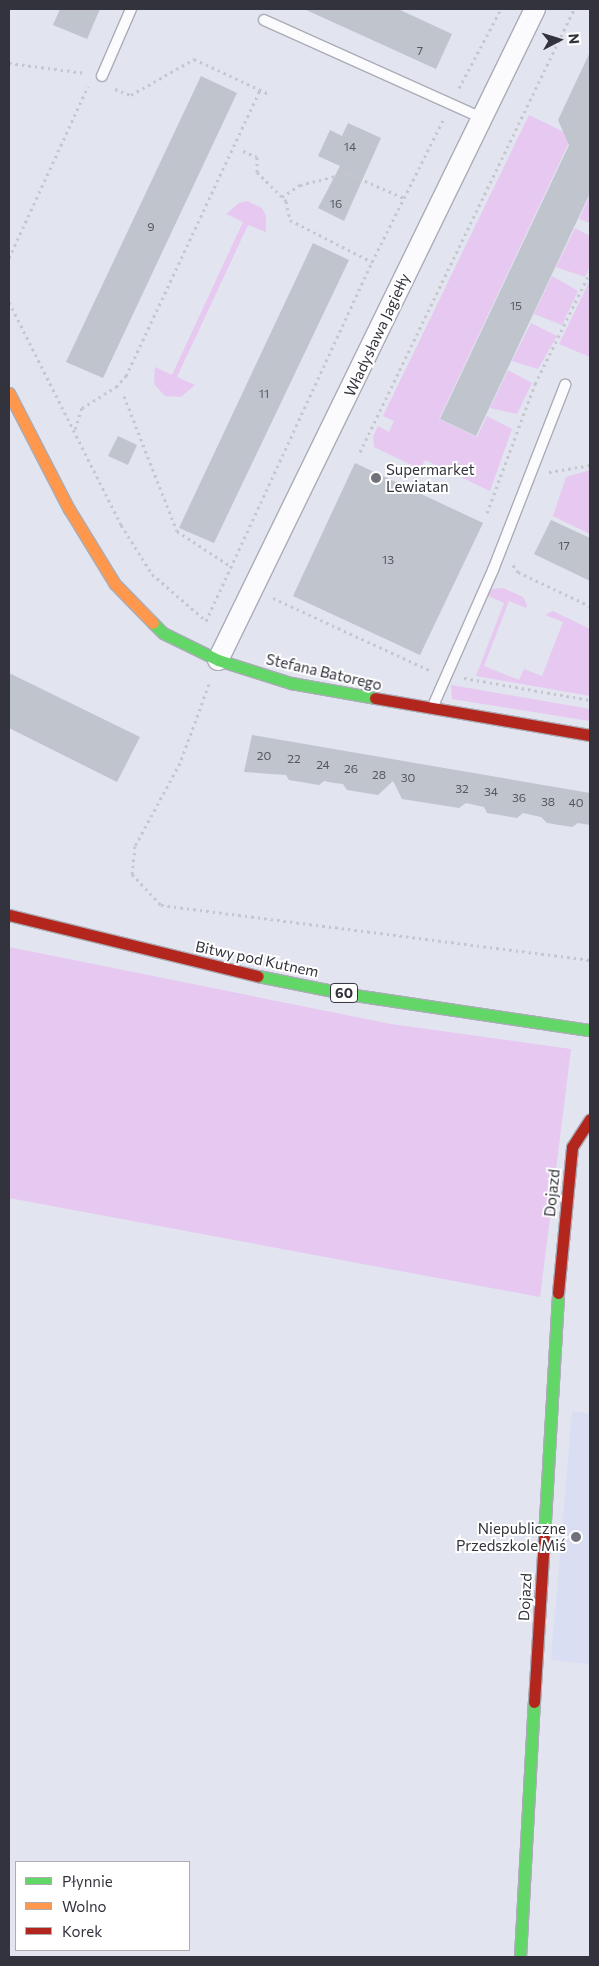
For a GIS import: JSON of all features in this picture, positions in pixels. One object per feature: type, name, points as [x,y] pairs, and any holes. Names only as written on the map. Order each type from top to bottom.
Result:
[{"type":"street","name":"Władysława Jagiełły","points":[[218,660],[534,9]]},
{"type":"street","name":"Stefana Batorego","points":[[9,393],[69,509],[115,584],[163,633],[218,660],[291,683],[590,735]]},
{"type":"street","name":"Bitwy pod Kutnem","points":[[9,915],[245,973],[348,994],[590,1030]]},
{"type":"street","name":"Dojazd","points":[[520,1957],[559,1270],[572,1147],[588,1121]]},
{"type":"lane","points":[[102,76],[132,9]]},
{"type":"lane","points":[[264,20],[450,106],[480,117]]},
{"type":"lane","points":[[432,709],[530,476],[566,385]]},
{"type":"path","points":[[9,302],[75,430],[121,525],[152,574],[206,621],[372,262],[501,9]]},
{"type":"path","points":[[360,452],[574,9]]},
{"type":"path","points":[[91,80],[131,94],[194,59],[269,94]]},
{"type":"path","points":[[9,63],[102,76]]},
{"type":"path","points":[[9,258],[91,80],[102,76]]},
{"type":"path","points":[[75,430],[82,408],[116,387],[126,376],[260,90]]},
{"type":"path","points":[[243,151],[257,157],[255,164],[260,178],[282,196],[289,210],[290,220],[372,262]]},
{"type":"path","points":[[282,196],[300,185],[347,173],[404,198]]},
{"type":"path","points":[[487,513],[535,384],[590,272]]},
{"type":"path","points":[[124,396],[176,531],[232,567]]},
{"type":"path","points":[[530,476],[590,465]]},
{"type":"path","points":[[545,480],[548,472]]},
{"type":"path","points":[[512,559],[518,572],[590,606]]},
{"type":"path","points":[[254,589],[423,669],[446,675],[590,700]]},
{"type":"path","points":[[218,660],[180,763],[135,846],[132,874],[161,904],[590,960]]},
{"type":"shaded area","points":[[529,115],[572,136],[439,419],[477,437],[487,416],[512,429],[490,491],[425,460],[420,469],[374,447],[373,437],[378,426],[389,432],[394,421],[383,416]]},
{"type":"shaded area","points":[[590,195],[590,223],[579,219]]},
{"type":"shaded area","points":[[247,201],[262,208],[266,216],[266,232],[248,225],[177,377],[195,385],[181,397],[165,396],[154,384],[155,367],[172,375],[243,222],[226,214],[239,203]]},
{"type":"shaded area","points":[[575,228],[590,236],[590,266],[585,277],[556,267]]},
{"type":"shaded area","points":[[552,276],[578,291],[562,325],[534,314]]},
{"type":"shaded area","points":[[590,280],[590,357],[559,344]]},
{"type":"shaded area","points":[[531,323],[557,336],[538,369],[512,361]]},
{"type":"shaded area","points":[[508,370],[532,383],[517,414],[490,408]]},
{"type":"shaded area","points":[[590,470],[590,534],[553,516],[566,477]]},
{"type":"shaded area","points":[[503,588],[523,597],[527,605],[526,608],[509,601],[484,666],[519,680],[524,669],[542,676],[563,622],[545,615],[553,611],[590,629],[590,696],[476,676],[504,603],[486,595],[492,589]]},
{"type":"shaded area","points":[[451,685],[590,709],[590,721],[452,699]]},
{"type":"shaded area","points":[[9,947],[391,1024],[571,1049],[540,1297],[9,1198]]},
{"type":"shaded area","name":"Niepubliczne Przedszkole Miś","points":[[572,1411],[590,1414],[590,1664],[551,1660]]},
{"type":"building","points":[[60,9],[100,9],[87,39],[53,25]]},
{"type":"building","points":[[304,9],[398,9],[452,34],[436,69]]},
{"type":"building","points":[[590,52],[590,193],[476,436],[440,419],[569,145],[558,120]]},
{"type":"building","points":[[201,76],[237,93],[103,378],[66,362]]},
{"type":"building","points":[[348,123],[381,138],[344,221],[318,208],[340,166],[318,156],[330,130],[342,136]]},
{"type":"building","points":[[313,243],[349,260],[214,543],[179,528]]},
{"type":"building","points":[[118,436],[137,445],[128,465],[108,456]]},
{"type":"building","points":[[355,463],[483,523],[420,655],[293,596]]},
{"type":"building","points":[[551,520],[590,538],[590,581],[534,554]]},
{"type":"building","points":[[9,673],[140,737],[117,782],[9,728]]},
{"type":"building","points":[[252,735],[590,793],[590,825],[578,823],[572,827],[547,823],[541,817],[523,813],[517,818],[487,813],[484,807],[466,803],[459,808],[402,799],[393,781],[378,795],[347,790],[343,784],[324,781],[319,785],[289,780],[286,775],[244,772]]},
{"type":"traffic: fast","points":[[153,623],[163,633],[218,660],[291,683],[375,698]]},
{"type":"traffic: fast","points":[[258,976],[348,994],[590,1030]]},
{"type":"traffic: fast","points":[[544,1538],[558,1293]]},
{"type":"traffic: fast","points":[[520,1957],[534,1702]]},
{"type":"traffic: slow","points":[[9,393],[69,509],[115,584],[153,623]]},
{"type":"traffic: jam","points":[[375,698],[590,735]]},
{"type":"traffic: jam","points":[[9,915],[258,976]]},
{"type":"traffic: jam","points":[[558,1293],[572,1147],[590,1119]]},
{"type":"traffic: jam","points":[[534,1702],[544,1538]]},
{"type":"place","name":"Supermarket Lewiatan","points":[[376,478]]},
{"type":"place","name":"Niepubliczne Przedszkole Miś","points":[[576,1537]]}]
